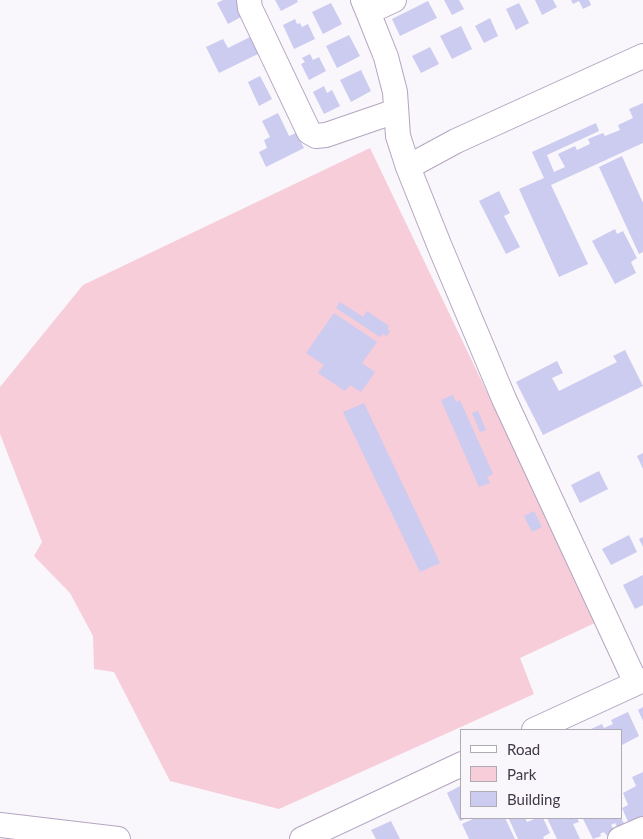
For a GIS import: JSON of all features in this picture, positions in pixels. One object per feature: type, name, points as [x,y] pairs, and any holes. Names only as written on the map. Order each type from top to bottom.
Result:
[{"type":"street","points":[[249,0],[250,8],[309,132],[316,136],[326,135],[396,111]]},
{"type":"street","points":[[394,0],[366,6],[386,58],[395,92],[398,136],[408,167],[504,399],[640,681],[536,729]]},
{"type":"street","points":[[408,167],[456,141],[643,56]]},
{"type":"street","points":[[302,839],[460,765]]},
{"type":"street","points":[[0,825],[118,839]]},
{"type":"street","points":[[620,839],[643,829]]},
{"type":"green space","points":[[370,148],[597,622],[520,658],[534,694],[279,809],[170,781],[114,672],[94,669],[93,636],[70,593],[34,556],[42,542],[0,434],[0,387],[83,285]]},
{"type":"building","points":[[223,0],[238,0],[245,15],[228,24],[217,3]]},
{"type":"building","points":[[275,0],[297,0],[298,2],[281,11]]},
{"type":"building","points":[[444,0],[459,0],[464,9],[452,15]]},
{"type":"building","points":[[535,0],[553,0],[557,7],[542,15]]},
{"type":"building","points":[[571,0],[589,0],[591,5],[583,9],[579,1],[573,4]]},
{"type":"building","points":[[428,1],[437,18],[400,36],[392,19]]},
{"type":"building","points":[[331,3],[342,24],[323,34],[312,12]]},
{"type":"building","points":[[519,3],[529,23],[516,30],[506,9]]},
{"type":"building","points":[[490,18],[498,36],[484,43],[475,26]]},
{"type":"building","points":[[295,19],[297,24],[300,23],[302,27],[308,24],[315,39],[294,49],[283,25]]},
{"type":"building","points":[[461,26],[472,49],[452,59],[440,36]]},
{"type":"building","points":[[349,35],[360,56],[337,68],[326,46]]},
{"type":"building","points":[[252,36],[260,53],[219,73],[206,47],[223,39],[228,48]]},
{"type":"building","points":[[430,47],[439,64],[421,73],[412,56]]},
{"type":"building","points":[[310,54],[313,60],[319,57],[326,71],[309,80],[301,64],[305,62],[302,58]]},
{"type":"building","points":[[361,70],[371,91],[351,102],[340,80]]},
{"type":"building","points":[[260,76],[272,99],[259,106],[248,82]]},
{"type":"building","points":[[324,86],[327,93],[332,90],[340,106],[324,114],[313,92]]},
{"type":"building","points":[[643,103],[643,143],[551,185],[588,264],[559,277],[519,189],[544,178],[532,152],[596,123],[599,131],[547,155],[554,172],[565,167],[558,154],[575,146],[577,150],[590,144],[588,139],[603,133],[605,136],[620,130],[618,125],[633,118],[629,109]]},
{"type":"building","points":[[278,113],[289,136],[296,133],[304,148],[266,167],[259,152],[267,148],[264,140],[270,137],[262,121]]},
{"type":"building","points":[[622,156],[643,203],[643,252],[639,254],[599,167]]},
{"type":"building","points":[[499,191],[510,213],[504,216],[520,247],[506,254],[479,201]]},
{"type":"building","points":[[615,229],[617,234],[623,231],[637,258],[631,262],[636,273],[615,284],[592,241]]},
{"type":"building","points":[[340,302],[363,317],[367,311],[389,326],[387,329],[390,331],[387,336],[383,334],[380,337],[336,308]]},
{"type":"building","points":[[334,313],[377,342],[362,363],[375,372],[361,392],[350,385],[345,391],[318,373],[324,365],[306,353]]},
{"type":"building","points":[[625,350],[643,386],[543,435],[516,382],[557,361],[563,373],[552,378],[559,391],[617,362],[613,356]]},
{"type":"building","points":[[453,395],[456,402],[460,400],[493,474],[487,477],[490,483],[479,487],[441,400]]},
{"type":"building","points":[[364,403],[440,563],[420,572],[343,412]]},
{"type":"building","points":[[478,411],[486,430],[480,432],[472,413]]},
{"type":"building","points":[[643,453],[643,469],[637,456]]},
{"type":"building","points":[[599,471],[608,489],[580,503],[571,485]]},
{"type":"building","points":[[534,511],[542,527],[532,532],[524,516]]},
{"type":"building","points":[[629,535],[637,552],[611,565],[602,549]]},
{"type":"building","points":[[643,537],[643,547],[639,539]]},
{"type":"building","points":[[643,575],[643,605],[635,609],[623,585]]},
{"type":"building","points":[[643,707],[643,721],[638,710]]},
{"type":"building","points":[[628,712],[639,736],[623,744],[623,729],[591,729],[602,724],[604,728],[613,724],[611,720]]},
{"type":"building","points":[[643,772],[643,820],[630,826],[623,810],[623,808],[628,805],[623,793],[636,786],[632,777]]},
{"type":"building","points":[[460,786],[460,819],[465,819],[460,821],[447,793]]},
{"type":"building","points":[[473,819],[505,819],[515,839],[469,839],[462,824]]},
{"type":"building","points":[[509,819],[526,819],[527,822],[534,819],[543,819],[550,833],[543,837],[544,839],[518,839]]},
{"type":"building","points":[[547,819],[578,819],[579,822],[573,824],[580,839],[557,839]]},
{"type":"building","points":[[583,819],[622,819],[625,825],[618,828],[615,823],[611,825],[615,832],[607,836],[604,832],[600,834],[601,836],[593,839]]},
{"type":"building","points":[[391,821],[400,839],[376,839],[371,830]]}]
